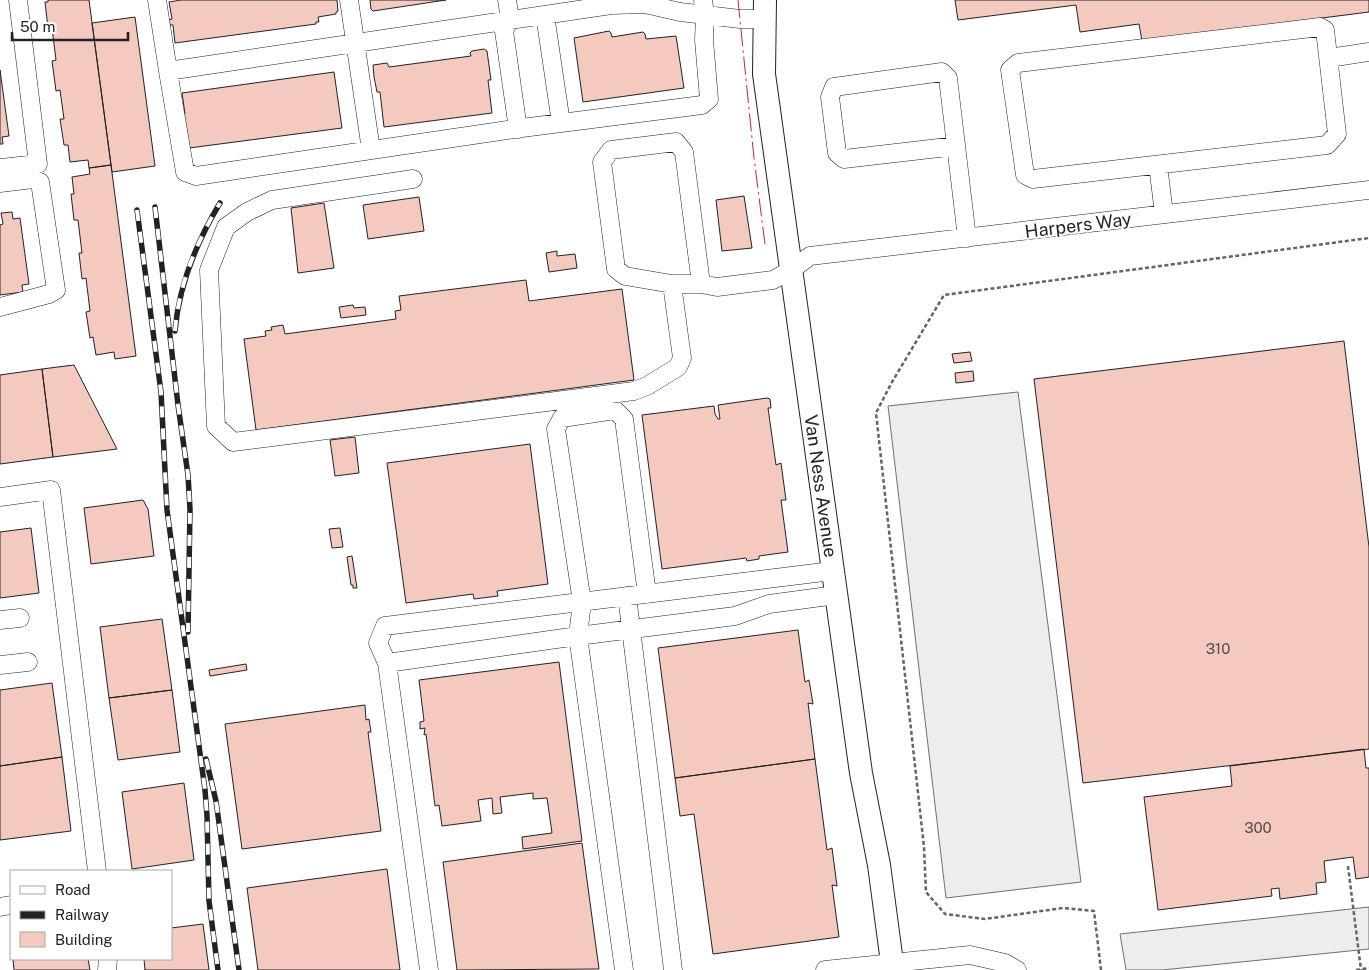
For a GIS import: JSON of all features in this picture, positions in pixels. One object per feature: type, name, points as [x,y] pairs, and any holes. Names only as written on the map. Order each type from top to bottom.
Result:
[{"type":"main road","name":"Van Ness Avenue","points":[[765,9],[764,74],[861,773],[879,865],[892,966]]},
{"type":"street","points":[[0,168],[38,164],[18,0]]},
{"type":"street","points":[[157,0],[185,172],[196,176],[518,128],[702,105],[709,99],[704,40],[704,8]]},
{"type":"street","points":[[349,0],[371,150]]},
{"type":"street","points":[[507,0],[510,19],[504,31],[518,128]]},
{"type":"street","points":[[168,71],[510,19],[551,9],[645,4],[680,12],[704,8],[740,19],[765,9]]},
{"type":"street","points":[[551,9],[561,123]]},
{"type":"street","points":[[1320,27],[1325,30],[1329,58],[1337,134],[1327,144],[1033,179],[1024,175],[1010,70],[1018,64],[1320,27]]},
{"type":"street","points":[[1329,58],[1369,52]]},
{"type":"street","points":[[956,146],[844,159],[837,153],[830,97],[834,87],[942,72],[948,78],[967,238]]},
{"type":"street","name":"Harpers Way","points":[[701,284],[684,152],[676,142],[611,150],[602,162],[616,269],[624,276],[672,284],[701,284],[717,287],[773,280],[810,256],[1369,190]]},
{"type":"street","points":[[1158,164],[1164,214]]},
{"type":"street","points":[[0,183],[33,179],[40,182],[56,290],[49,294],[0,307]]},
{"type":"street","points":[[413,179],[272,200],[247,212],[226,228],[209,270],[216,426],[233,442],[634,391],[647,386],[678,367],[682,358],[672,284]]},
{"type":"street","points":[[624,970],[578,636],[582,602],[556,429],[562,418],[615,410],[624,419],[647,594]]},
{"type":"street","points":[[0,497],[51,490],[97,870]]},
{"type":"street","points":[[428,970],[387,664],[378,643],[385,626],[832,570]]},
{"type":"street","points":[[765,579],[769,604]]},
{"type":"street","points":[[387,664],[578,636],[736,616],[769,604],[836,595]]},
{"type":"street","points":[[627,596],[673,970]]},
{"type":"street","points":[[0,620],[20,618]]},
{"type":"street","points":[[0,666],[28,662]]},
{"type":"street","points":[[825,970],[892,966],[970,955],[1005,963],[1017,970]]},
{"type":"path","points":[[1101,970],[1094,911],[1062,908],[985,919],[945,914],[926,892],[924,847],[876,413],[892,382],[944,295],[1369,238]]},
{"type":"path","points":[[1348,866],[1361,970]]},
{"type":"path","points":[[1356,970],[1369,968]]},
{"type":"shaded area","points":[[1018,392],[1081,882],[946,898],[888,406]]},
{"type":"shaded area","points":[[1369,907],[1369,949],[1162,970],[1126,970],[1120,934]]},
{"type":"building","points":[[48,0],[89,0],[111,165],[89,168],[88,160],[70,162],[68,145],[64,145],[60,119],[64,119],[60,90],[56,91],[52,61],[56,60],[52,28],[48,28],[45,2],[48,2]]},
{"type":"building","points":[[181,0],[337,0],[338,11],[336,14],[318,17],[319,22],[316,22],[316,24],[175,43],[173,25],[170,25],[169,20],[172,19],[169,2]]},
{"type":"building","points":[[370,0],[446,0],[373,11]]},
{"type":"building","points":[[955,0],[1369,0],[1369,12],[1142,41],[1139,24],[1080,32],[1076,5],[958,20]]},
{"type":"building","points":[[135,17],[155,166],[112,172],[92,23]]},
{"type":"building","points":[[609,31],[612,37],[643,32],[646,39],[676,36],[684,88],[583,102],[574,38]]},
{"type":"building","points":[[484,49],[487,51],[491,80],[488,80],[492,113],[384,127],[380,92],[377,92],[373,65],[387,63],[389,67],[471,56],[470,53],[472,51]]},
{"type":"building","points":[[0,70],[9,136],[2,137],[3,144],[0,144]]},
{"type":"building","points":[[334,72],[342,128],[189,148],[186,125],[183,125],[182,114],[185,114],[182,93]]},
{"type":"building","points":[[111,165],[136,356],[115,359],[114,352],[96,355],[93,337],[90,338],[86,312],[90,311],[86,278],[82,279],[79,253],[82,253],[78,220],[74,220],[71,194],[74,194],[72,177],[90,174],[89,168]]},
{"type":"building","points":[[744,196],[752,248],[722,251],[716,200]]},
{"type":"building","points":[[419,197],[424,231],[368,239],[363,205]]},
{"type":"building","points":[[324,203],[334,268],[298,273],[291,208]]},
{"type":"building","points":[[12,212],[13,219],[20,218],[29,284],[22,285],[23,292],[0,295],[0,225],[3,224],[1,213]]},
{"type":"building","points":[[557,251],[557,256],[575,254],[577,268],[549,272],[546,253]]},
{"type":"building","points":[[526,280],[529,301],[622,289],[634,380],[256,430],[244,339],[266,336],[265,331],[272,330],[271,327],[283,325],[285,334],[396,319],[395,311],[401,310],[399,296]]},
{"type":"building","points":[[353,305],[354,308],[365,307],[366,315],[341,318],[339,307]]},
{"type":"building","points":[[1344,341],[1369,547],[1369,749],[1083,783],[1034,379]]},
{"type":"building","points":[[970,352],[972,361],[954,363],[952,354]]},
{"type":"building","points":[[74,365],[117,449],[53,457],[42,369]]},
{"type":"building","points":[[42,369],[53,457],[0,464],[0,375]]},
{"type":"building","points":[[973,371],[974,381],[956,383],[955,373]]},
{"type":"building","points":[[770,399],[771,408],[768,408],[776,465],[781,463],[786,500],[781,500],[788,552],[759,556],[759,559],[747,561],[746,558],[662,569],[642,415],[714,406],[715,414],[720,419],[718,405]]},
{"type":"building","points":[[355,437],[359,473],[335,476],[330,440]]},
{"type":"building","points":[[530,444],[548,584],[497,591],[498,596],[474,599],[473,594],[406,603],[387,463]]},
{"type":"building","points":[[143,500],[148,509],[154,556],[91,564],[84,508]]},
{"type":"building","points":[[31,528],[39,593],[0,598],[0,532]]},
{"type":"building","points":[[340,528],[343,547],[332,548],[329,529]]},
{"type":"building","points":[[352,556],[357,588],[353,588],[353,585],[351,585],[347,557]]},
{"type":"building","points":[[162,619],[172,690],[109,698],[100,627]]},
{"type":"building","points":[[798,630],[805,682],[809,680],[813,704],[808,703],[815,759],[675,778],[658,648]]},
{"type":"building","points":[[559,662],[582,841],[523,849],[522,837],[552,833],[547,798],[533,799],[533,793],[500,797],[502,813],[493,814],[492,798],[478,800],[481,821],[442,826],[439,805],[435,806],[426,734],[424,735],[425,728],[420,729],[420,722],[424,721],[419,680]]},
{"type":"building","points":[[246,664],[247,670],[210,676],[209,670]]},
{"type":"building","points":[[52,683],[62,757],[0,766],[0,690]]},
{"type":"building","points":[[172,690],[180,752],[118,760],[109,698]]},
{"type":"building","points":[[365,705],[366,720],[369,719],[371,732],[368,732],[381,831],[242,849],[225,724]]},
{"type":"building","points":[[1364,749],[1366,768],[1369,768],[1369,877],[1356,879],[1353,857],[1324,861],[1326,882],[1316,883],[1317,894],[1280,899],[1279,888],[1271,889],[1272,896],[1158,910],[1144,797],[1232,786],[1230,766]]},
{"type":"building","points":[[62,757],[71,831],[0,840],[0,766]]},
{"type":"building","points":[[815,759],[827,850],[832,848],[837,886],[832,885],[839,937],[713,954],[694,814],[680,816],[675,778]]},
{"type":"building","points":[[184,783],[194,860],[132,869],[122,792]]},
{"type":"building","points":[[582,843],[599,969],[457,970],[443,862]]},
{"type":"building","points":[[387,869],[400,970],[258,970],[247,888]]},
{"type":"building","points":[[203,924],[209,970],[145,970],[144,960],[172,960],[172,928]]},
{"type":"building","points":[[13,960],[88,960],[90,970],[14,970]]},
{"type":"railway","points":[[175,331],[180,297],[190,264],[203,233],[220,203]]},
{"type":"railway","points":[[155,207],[188,475],[190,509],[188,632]]},
{"type":"railway","points":[[137,210],[161,392],[167,510],[205,790],[209,901],[218,970]]},
{"type":"railway","points":[[206,759],[216,801],[239,970]]},
{"type":"power","points":[[738,0],[765,244]]}]
